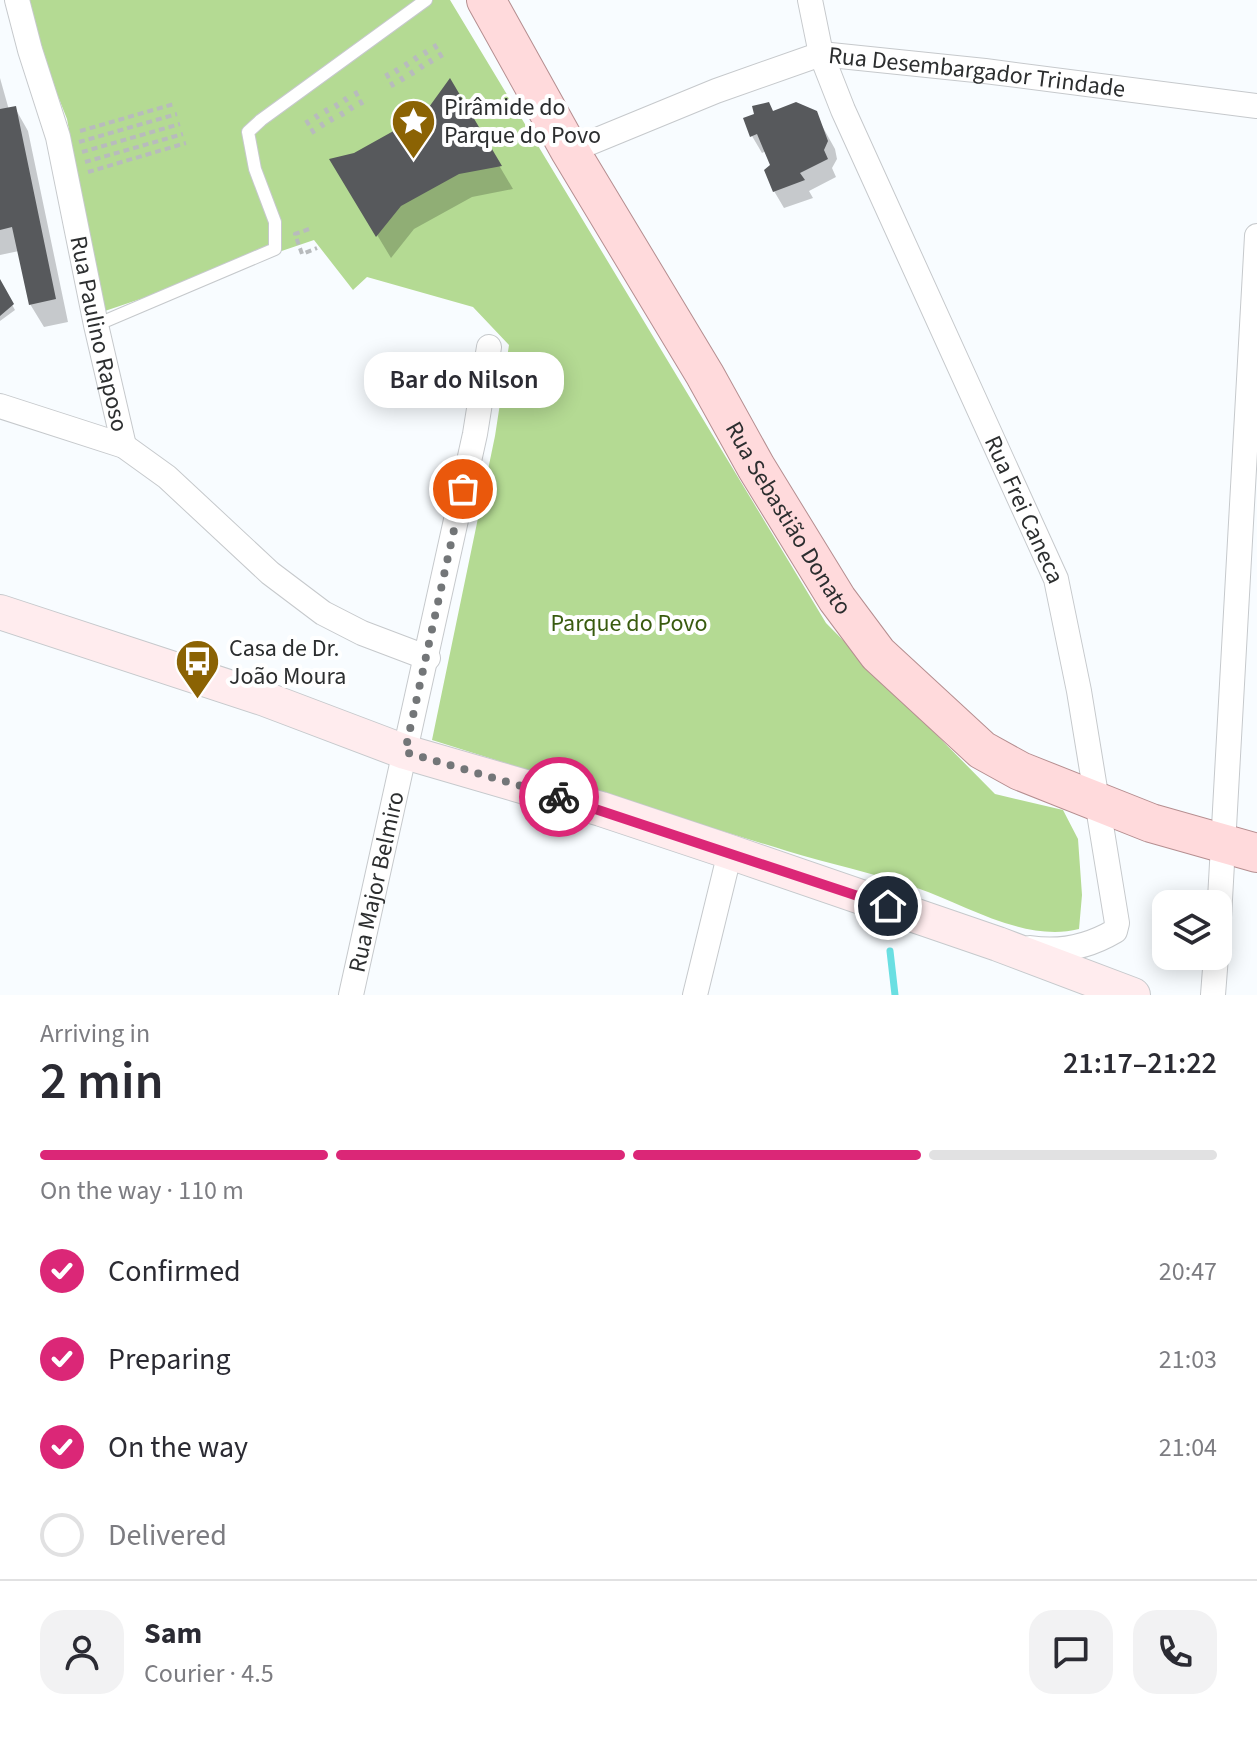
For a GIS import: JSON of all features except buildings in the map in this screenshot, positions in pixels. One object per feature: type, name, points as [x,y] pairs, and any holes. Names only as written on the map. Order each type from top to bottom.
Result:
[{"type":"main road","name":"Rua Sebastião Donato","points":[[486,0],[570,151],[705,375],[756,467],[837,599],[878,654],[982,750],[1020,771],[1098,803],[1241,850]]},
{"type":"main road","points":[[0,612],[265,699],[405,752],[601,809],[730,852],[998,944],[1133,995]]},
{"type":"street","name":"Rua Paulino Raposo","points":[[17,0],[58,137],[124,446],[167,477],[270,573],[323,613],[362,633],[428,658]]},
{"type":"street","name":"Rua Frei Caneca","points":[[810,0],[821,54],[843,110],[1056,579],[1079,691],[1117,923],[1115,931],[1100,940],[1065,950],[1048,951],[998,944]]},
{"type":"street","name":"Rua Desembargador Trindade","points":[[570,151],[716,91],[821,54],[985,71],[1257,106]]},
{"type":"street","points":[[1230,890],[1241,850],[1257,236]]},
{"type":"street","name":"Rua Major Belmiro","points":[[351,995],[428,658],[475,434],[489,347]]},
{"type":"street","points":[[0,406],[124,446]]},
{"type":"street","points":[[695,995],[730,852]]},
{"type":"street","points":[[1213,995],[1215,970]]},
{"type":"lane","points":[[96,325],[275,249],[275,222],[255,169],[248,132],[426,0]]},
{"type":"path","points":[[434,44],[443,59]]},
{"type":"path","points":[[424,50],[433,65]]},
{"type":"path","points":[[414,56],[424,70]]},
{"type":"path","points":[[405,62],[414,76]]},
{"type":"path","points":[[395,68],[404,82]]},
{"type":"path","points":[[386,73],[394,88]]},
{"type":"path","points":[[355,91],[363,106]]},
{"type":"path","points":[[344,97],[354,112]]},
{"type":"path","points":[[335,103],[344,117]]},
{"type":"path","points":[[78,132],[174,104]]},
{"type":"path","points":[[325,108],[334,124]]},
{"type":"path","points":[[81,142],[177,114]]},
{"type":"path","points":[[315,114],[325,129]]},
{"type":"path","points":[[306,120],[315,135]]},
{"type":"path","points":[[84,152],[180,124]]},
{"type":"path","points":[[86,161],[183,134]]},
{"type":"path","points":[[89,172],[186,143]]},
{"type":"path","points":[[309,229],[295,234],[302,254],[317,248]]},
{"type":"green space","name":"Parque do Povo","points":[[20,0],[450,0],[826,623],[995,794],[1063,810],[1078,839],[1082,895],[1079,929],[1059,932],[1017,927],[901,883],[787,851],[432,740],[495,436],[509,345],[473,307],[367,277],[353,290],[314,240],[102,312],[67,119]]},
{"type":"waterway","points":[[890,951],[895,995]]},
{"type":"way so far","points":[[463,489],[405,752],[559,797]]},
{"type":"place","name":"Pirâmide do Parque do Povo","points":[[413,160]]},
{"type":"place","name":"Bar do Nilson","points":[[463,489]]},
{"type":"place","name":"Casa de Dr. João Moura","points":[[198,701]]},
{"type":"route","points":[[559,797],[888,906]]}]
